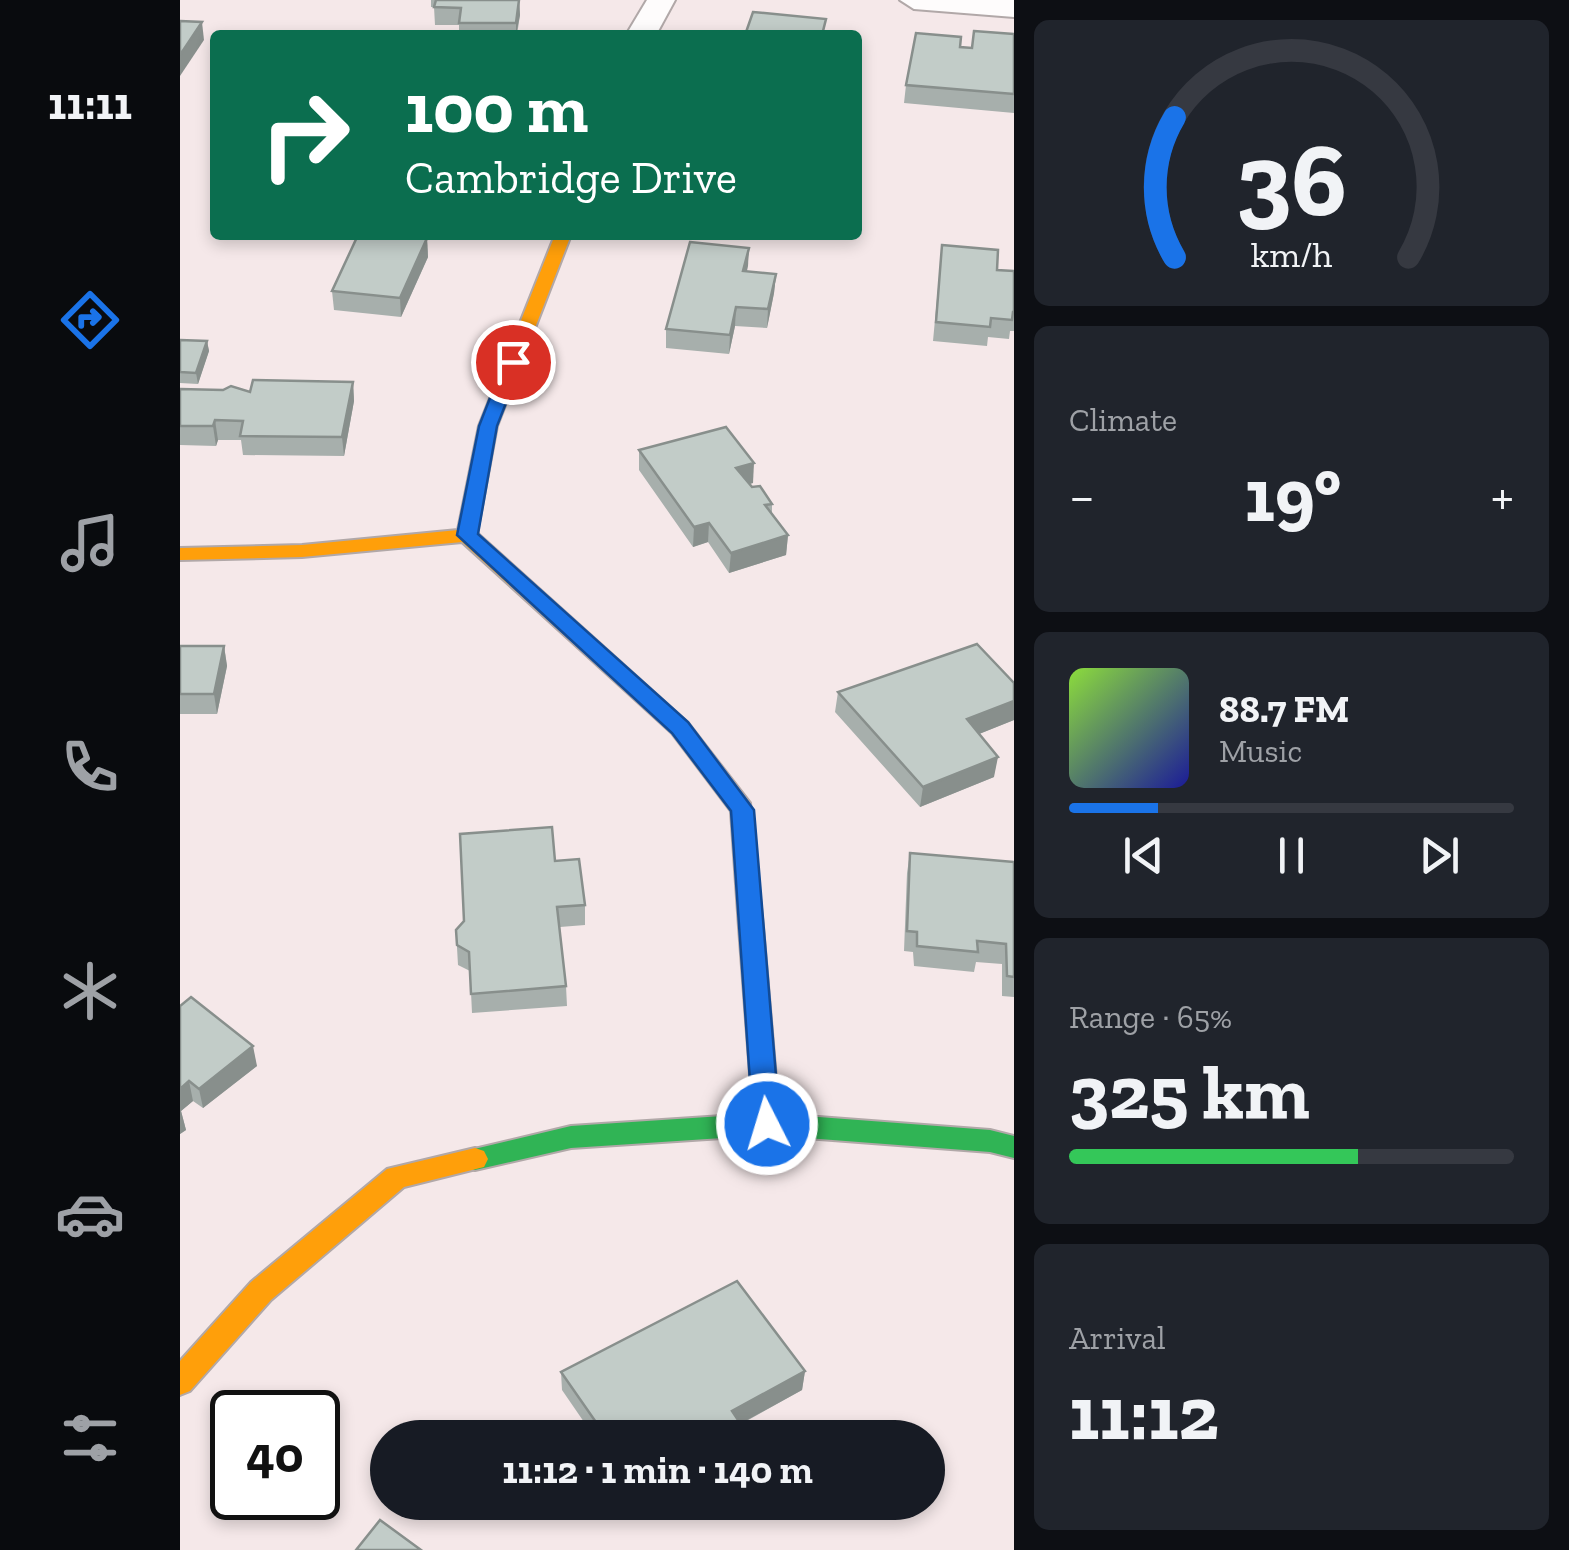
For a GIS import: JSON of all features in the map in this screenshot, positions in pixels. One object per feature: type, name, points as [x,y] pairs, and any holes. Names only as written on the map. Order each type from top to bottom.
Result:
[{"type":"street","points":[[644,30],[661,0]]},
{"type":"street","points":[[914,0],[1014,8]]},
{"type":"street","points":[[467,535],[488,426],[561,240]]},
{"type":"street","points":[[180,554],[302,552],[467,535],[680,728],[742,810],[767,1124]]},
{"type":"street","points":[[180,1382],[260,1291],[396,1177],[571,1138],[767,1124],[990,1141],[1014,1147]]},
{"type":"building","points":[[436,0],[519,0],[516,23],[459,23],[461,8],[434,7]]},
{"type":"building","points":[[753,12],[826,19],[823,30],[747,30]]},
{"type":"building","points":[[180,21],[202,22],[180,55]]},
{"type":"building","points":[[974,31],[1014,34],[1014,94],[906,85],[916,33],[961,37],[960,47],[972,48]]},
{"type":"building","points":[[356,240],[426,240],[400,298],[332,291]]},
{"type":"building","points":[[690,242],[749,248],[743,271],[776,274],[768,309],[736,307],[730,335],[666,329]]},
{"type":"building","points":[[942,245],[998,250],[997,270],[1014,271],[1012,320],[991,318],[990,327],[936,322]]},
{"type":"building","points":[[180,340],[207,341],[196,373],[180,372]]},
{"type":"building","points":[[253,380],[353,382],[342,437],[240,436],[243,421],[215,420],[213,426],[180,426],[180,389],[223,390],[231,386],[250,392]]},
{"type":"building","points":[[726,427],[754,463],[736,468],[752,487],[760,486],[772,504],[765,505],[788,535],[731,553],[709,523],[694,527],[639,450]]},
{"type":"building","points":[[977,644],[1014,683],[1014,701],[967,719],[998,757],[923,787],[838,692]]},
{"type":"building","points":[[180,646],[224,646],[214,694],[180,694]]},
{"type":"building","points":[[552,827],[555,861],[579,859],[585,905],[557,907],[566,986],[471,994],[469,952],[457,945],[456,930],[464,921],[460,834]]},
{"type":"building","points":[[910,853],[1014,862],[1014,977],[1007,976],[1006,944],[977,941],[978,952],[917,946],[917,932],[907,931]]},
{"type":"building","points":[[191,997],[253,1046],[199,1089],[189,1081],[180,1089],[180,1006]]},
{"type":"building","points":[[737,1281],[805,1371],[732,1411],[738,1420],[594,1420],[561,1372]]},
{"type":"building","points":[[380,1520],[421,1550],[356,1550]]},
{"type":"traffic: fast","points":[[751,927],[767,1124]]},
{"type":"traffic: fast","points":[[475,1159],[571,1137],[767,1124],[990,1141],[1014,1147]]},
{"type":"traffic: slow","points":[[467,535],[488,426],[561,240]]},
{"type":"traffic: slow","points":[[467,535],[680,728],[742,809],[751,927]]},
{"type":"traffic: slow","points":[[180,554],[302,551],[467,535]]},
{"type":"traffic: slow","points":[[180,1382],[261,1291],[396,1177],[475,1159]]},
{"type":"route","points":[[513,362],[488,426],[467,535],[680,728],[742,810],[767,1124]]}]
